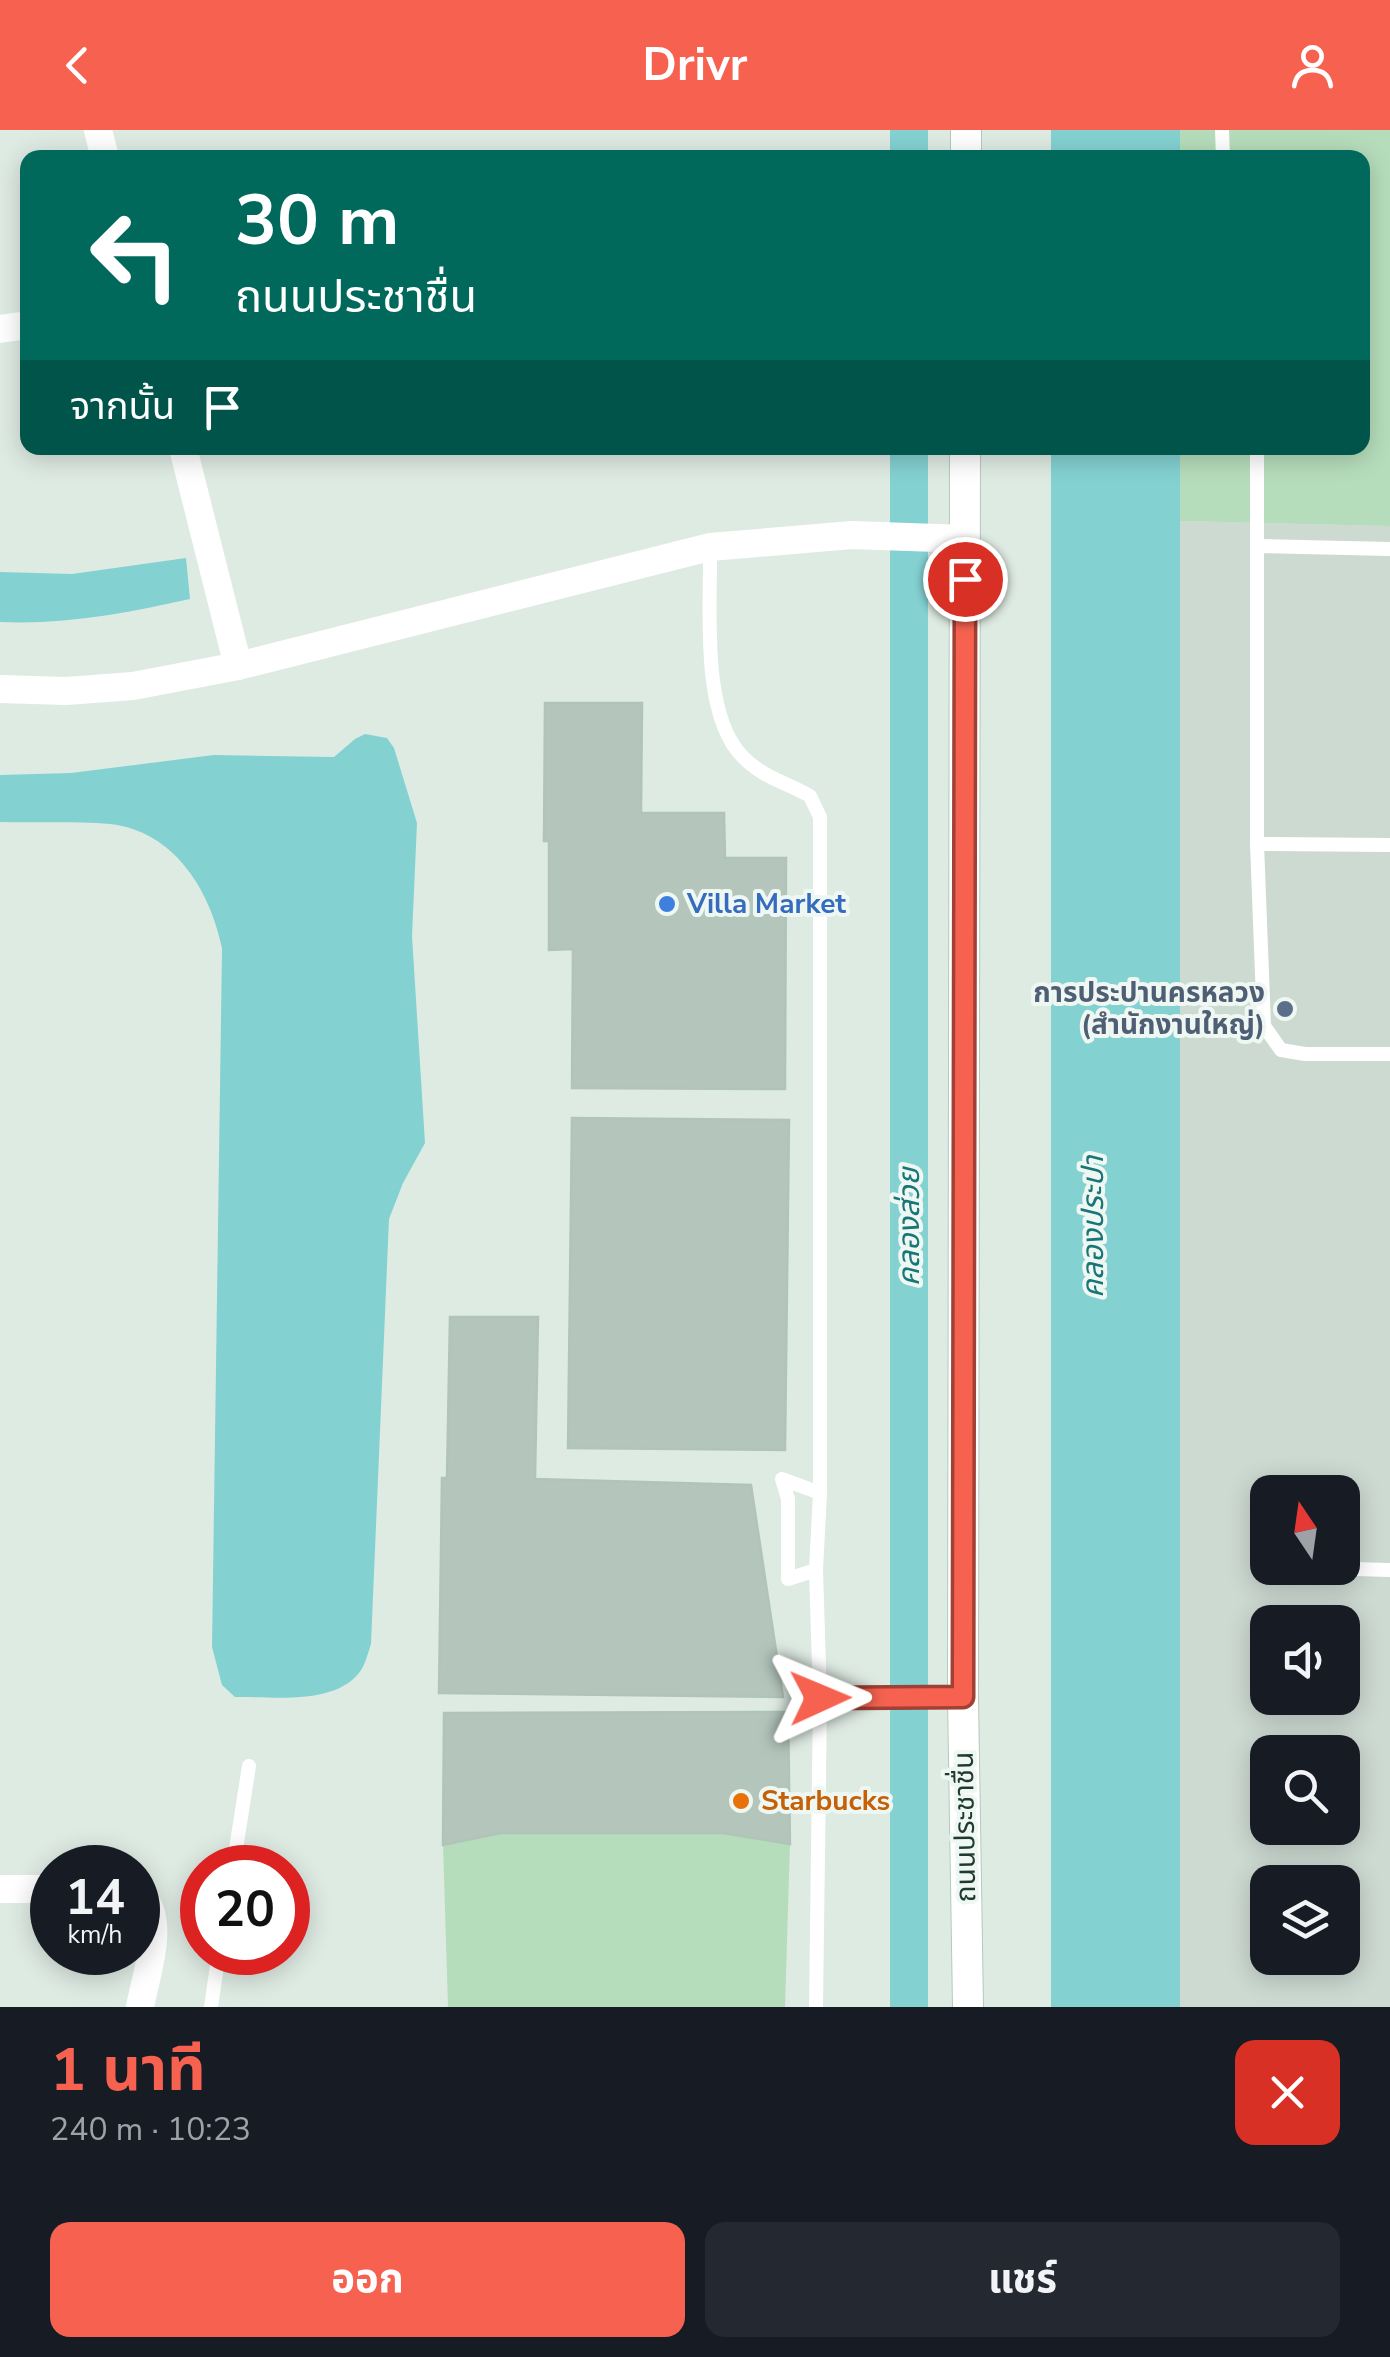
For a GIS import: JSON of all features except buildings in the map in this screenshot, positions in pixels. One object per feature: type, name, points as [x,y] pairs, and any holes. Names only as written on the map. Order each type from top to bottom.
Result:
[{"type":"main road","name":"ถนนประชาชื่น","points":[[965,455],[963,1697],[968,2007]]},
{"type":"street","points":[[185,455],[238,666]]},
{"type":"street","points":[[0,689],[66,691],[133,686],[238,666],[710,547],[852,535],[965,539]]},
{"type":"street","points":[[0,1888],[30,1889]]},
{"type":"street","points":[[140,2007],[146,1975]]},
{"type":"lane","points":[[1257,455],[1257,844],[1264,1026],[1281,1050],[1305,1054],[1390,1054]]},
{"type":"lane","points":[[1257,546],[1390,549]]},
{"type":"lane","points":[[710,547],[713,691],[721,726],[744,758],[778,782],[810,796],[820,817],[816,2007]]},
{"type":"lane","points":[[1257,844],[1390,845]]},
{"type":"lane","points":[[816,1570],[788,1580],[788,1499],[782,1479],[820,1493]]},
{"type":"lane","points":[[1360,1569],[1390,1570]]},
{"type":"lane","points":[[820,1698],[963,1697]]},
{"type":"lane","points":[[237,1845],[249,1766]]},
{"type":"lane","points":[[211,2007],[216,1975]]},
{"type":"shaded area","name":"การประปานครหลวง (สำนักงานใหญ่)","points":[[1180,521],[1390,526],[1390,2007],[1180,2007]]},
{"type":"green space","points":[[1180,130],[1390,130],[1390,526],[1180,521],[1180,455],[1370,455],[1370,150],[1180,150]]},
{"type":"green space","points":[[501,1833],[723,1833],[790,1844],[785,2007],[448,2007],[443,1845]]},
{"type":"water","points":[[1051,130],[1180,130],[1180,150],[1051,150]]},
{"type":"water","name":"คลองประปา","points":[[1051,455],[1180,455],[1180,2007],[1051,2007]]},
{"type":"water","points":[[186,558],[190,599],[96,617],[0,622],[0,572],[72,574]]},
{"type":"water","points":[[365,734],[387,738],[394,748],[417,823],[412,936],[425,1143],[389,1219],[371,1644],[359,1673],[333,1691],[301,1697],[235,1697],[222,1685],[212,1647],[222,948],[198,885],[170,851],[133,829],[110,824],[0,822],[0,775],[71,773],[214,755],[334,757]]},
{"type":"waterway","name":"คลองส่วย","points":[[909,130],[909,150]]},
{"type":"waterway","name":"คลองส่วย","points":[[909,455],[909,2007]]},
{"type":"place","name":"Villa Market","points":[[667,904]]},
{"type":"place","name":"การประปานครหลวง (สำนักงานใหญ่)","points":[[1285,1009]]},
{"type":"place","name":"Starbucks","points":[[741,1801]]},
{"type":"route","points":[[820,1698],[963,1697],[965,579]]}]
